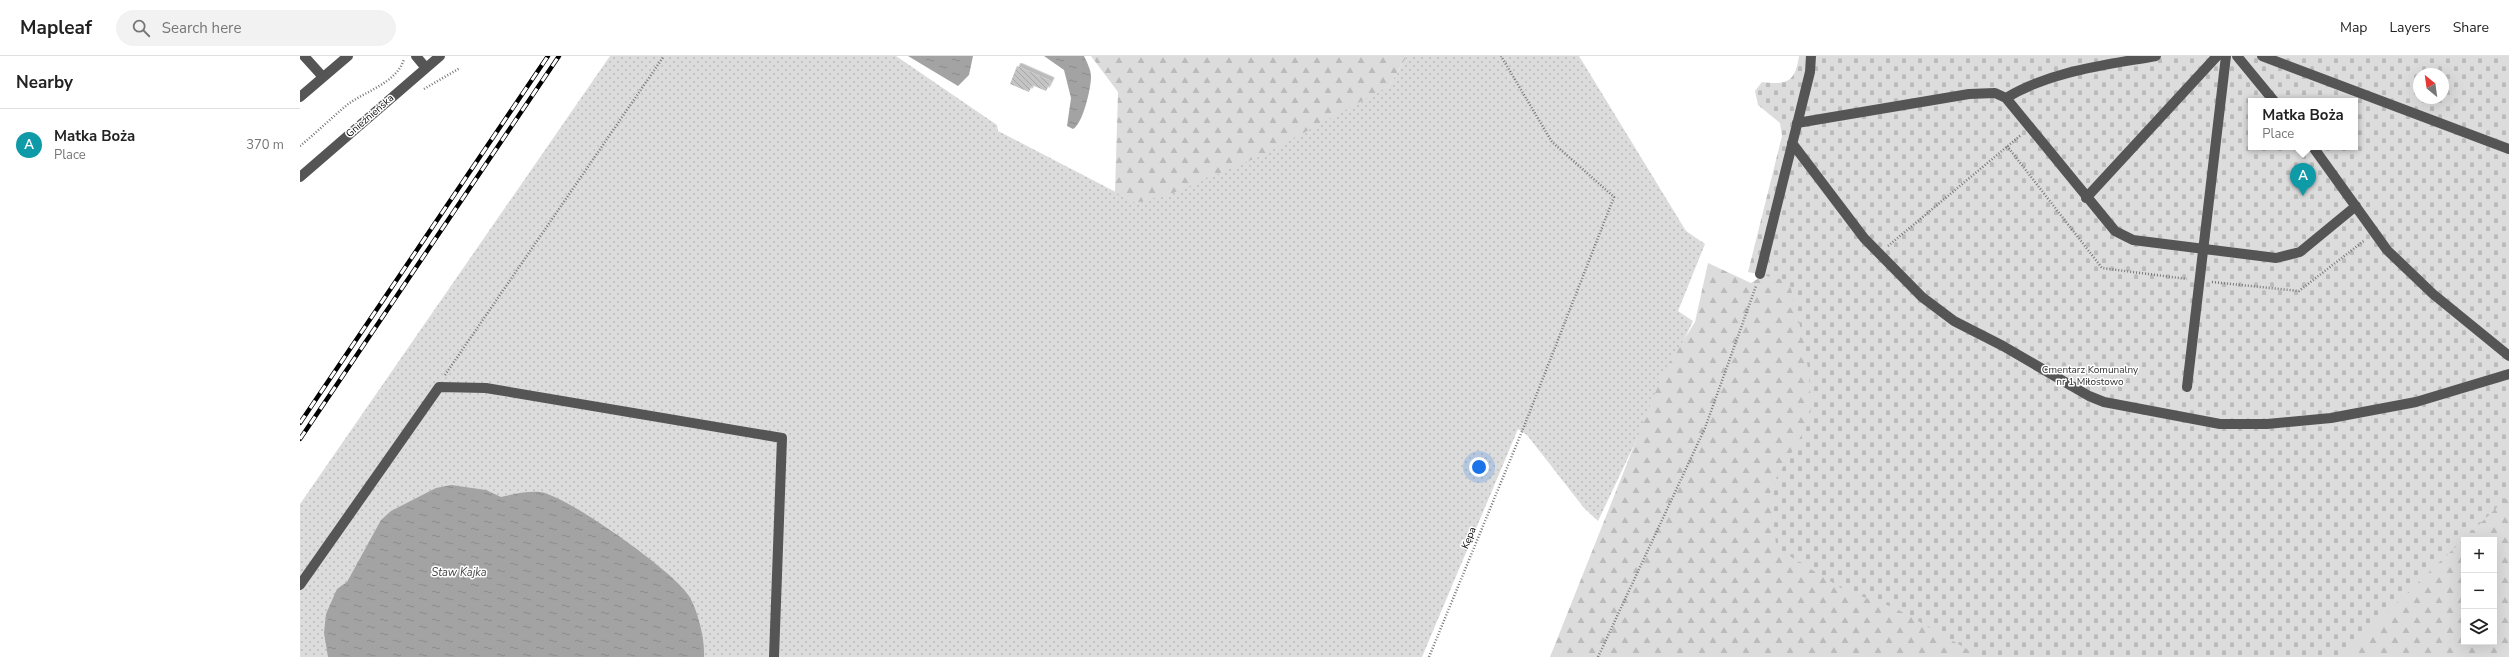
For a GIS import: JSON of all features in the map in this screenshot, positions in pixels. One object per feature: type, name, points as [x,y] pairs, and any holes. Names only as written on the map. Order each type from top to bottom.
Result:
[{"type":"street","points":[[304,56],[323,77]]},
{"type":"street","points":[[300,97],[348,56]]},
{"type":"street","points":[[416,56],[426,68]]},
{"type":"street","name":"Gnieźnieńska","points":[[300,177],[440,56]]},
{"type":"street","points":[[1760,274],[1797,123],[1811,56]]},
{"type":"street","points":[[2006,98],[2025,86],[2089,68],[2156,56]]},
{"type":"street","points":[[2086,198],[2217,56]]},
{"type":"street","points":[[2187,387],[2226,56]]},
{"type":"street","points":[[2237,56],[2272,98]]},
{"type":"street","points":[[2262,56],[2509,148]]},
{"type":"street","points":[[1797,123],[1969,94],[1994,93],[2006,98],[2086,198],[2115,231],[2133,240],[2276,258],[2300,252],[2356,206]]},
{"type":"street","points":[[1792,143],[1834,200],[1879,254],[1922,297],[1954,321],[2004,346],[2089,396],[2104,402],[2164,415],[2245,425],[2331,418],[2416,402],[2509,374]]},
{"type":"street","points":[[2315,150],[2387,250],[2433,294],[2509,356]]},
{"type":"street","points":[[300,586],[439,387],[486,388],[782,438],[774,657]]},
{"type":"path","points":[[300,146],[348,104],[383,84],[402,66],[403,59],[407,56]]},
{"type":"path","points":[[439,387],[450,365],[664,56]]},
{"type":"path","name":"Kępa","points":[[1429,657],[1525,424],[1614,197],[1552,142],[1501,56]]},
{"type":"path","points":[[1879,254],[2029,128]]},
{"type":"path","points":[[1598,657],[1705,428],[1760,274]]},
{"type":"green space","points":[[610,56],[896,56],[997,125],[998,131],[1137,203],[1389,86],[1407,56],[1579,56],[1686,231],[1705,244],[1678,311],[1693,321],[1598,521],[1584,508],[1527,435],[1518,429],[1422,657],[300,657],[300,504]]},
{"type":"green space","points":[[1091,56],[1407,56],[1389,86],[1263,155],[1173,193],[1136,203],[1115,192],[1118,92]]},
{"type":"green space","name":"Cmentarz Komunalny nr 1 Miłostowo","points":[[1799,56],[2509,56],[2509,496],[2466,537],[2461,537],[2461,542],[2340,657],[1981,657],[1895,608],[1846,591],[1780,550],[1776,544],[1770,489],[1810,421],[1811,403],[1805,350],[1789,281],[1748,272],[1782,136],[1780,123],[1758,105],[1755,91],[1762,82],[1784,82],[1789,80],[1792,76]]},
{"type":"green space","name":"Cmentarz Komunalny nr 1 Miłostowo","points":[[1708,263],[1751,283],[1775,268],[2509,274],[2509,657],[1550,657],[1663,373],[1695,322]]},
{"type":"water","points":[[908,56],[973,56],[969,75],[958,86]]},
{"type":"water","points":[[1044,56],[1084,56],[1089,66],[1091,77],[1088,97],[1080,120],[1077,126],[1073,129],[1067,126],[1071,98],[1064,70]]},
{"type":"water","name":"Staw Kajka","points":[[451,485],[486,490],[501,497],[525,492],[540,492],[553,496],[572,506],[619,536],[643,553],[663,570],[680,585],[689,596],[700,625],[704,657],[328,657],[324,633],[326,614],[337,589],[347,582],[381,520],[391,511],[436,488]]},
{"type":"building","points":[[1017,66],[1051,81],[1046,91],[1032,85],[1029,92],[1010,84]]},
{"type":"railway","points":[[300,423],[548,56]]},
{"type":"railway","points":[[300,439],[559,56]]},
{"type":"place","name":"Matka Boża","points":[[2303,196]]}]
